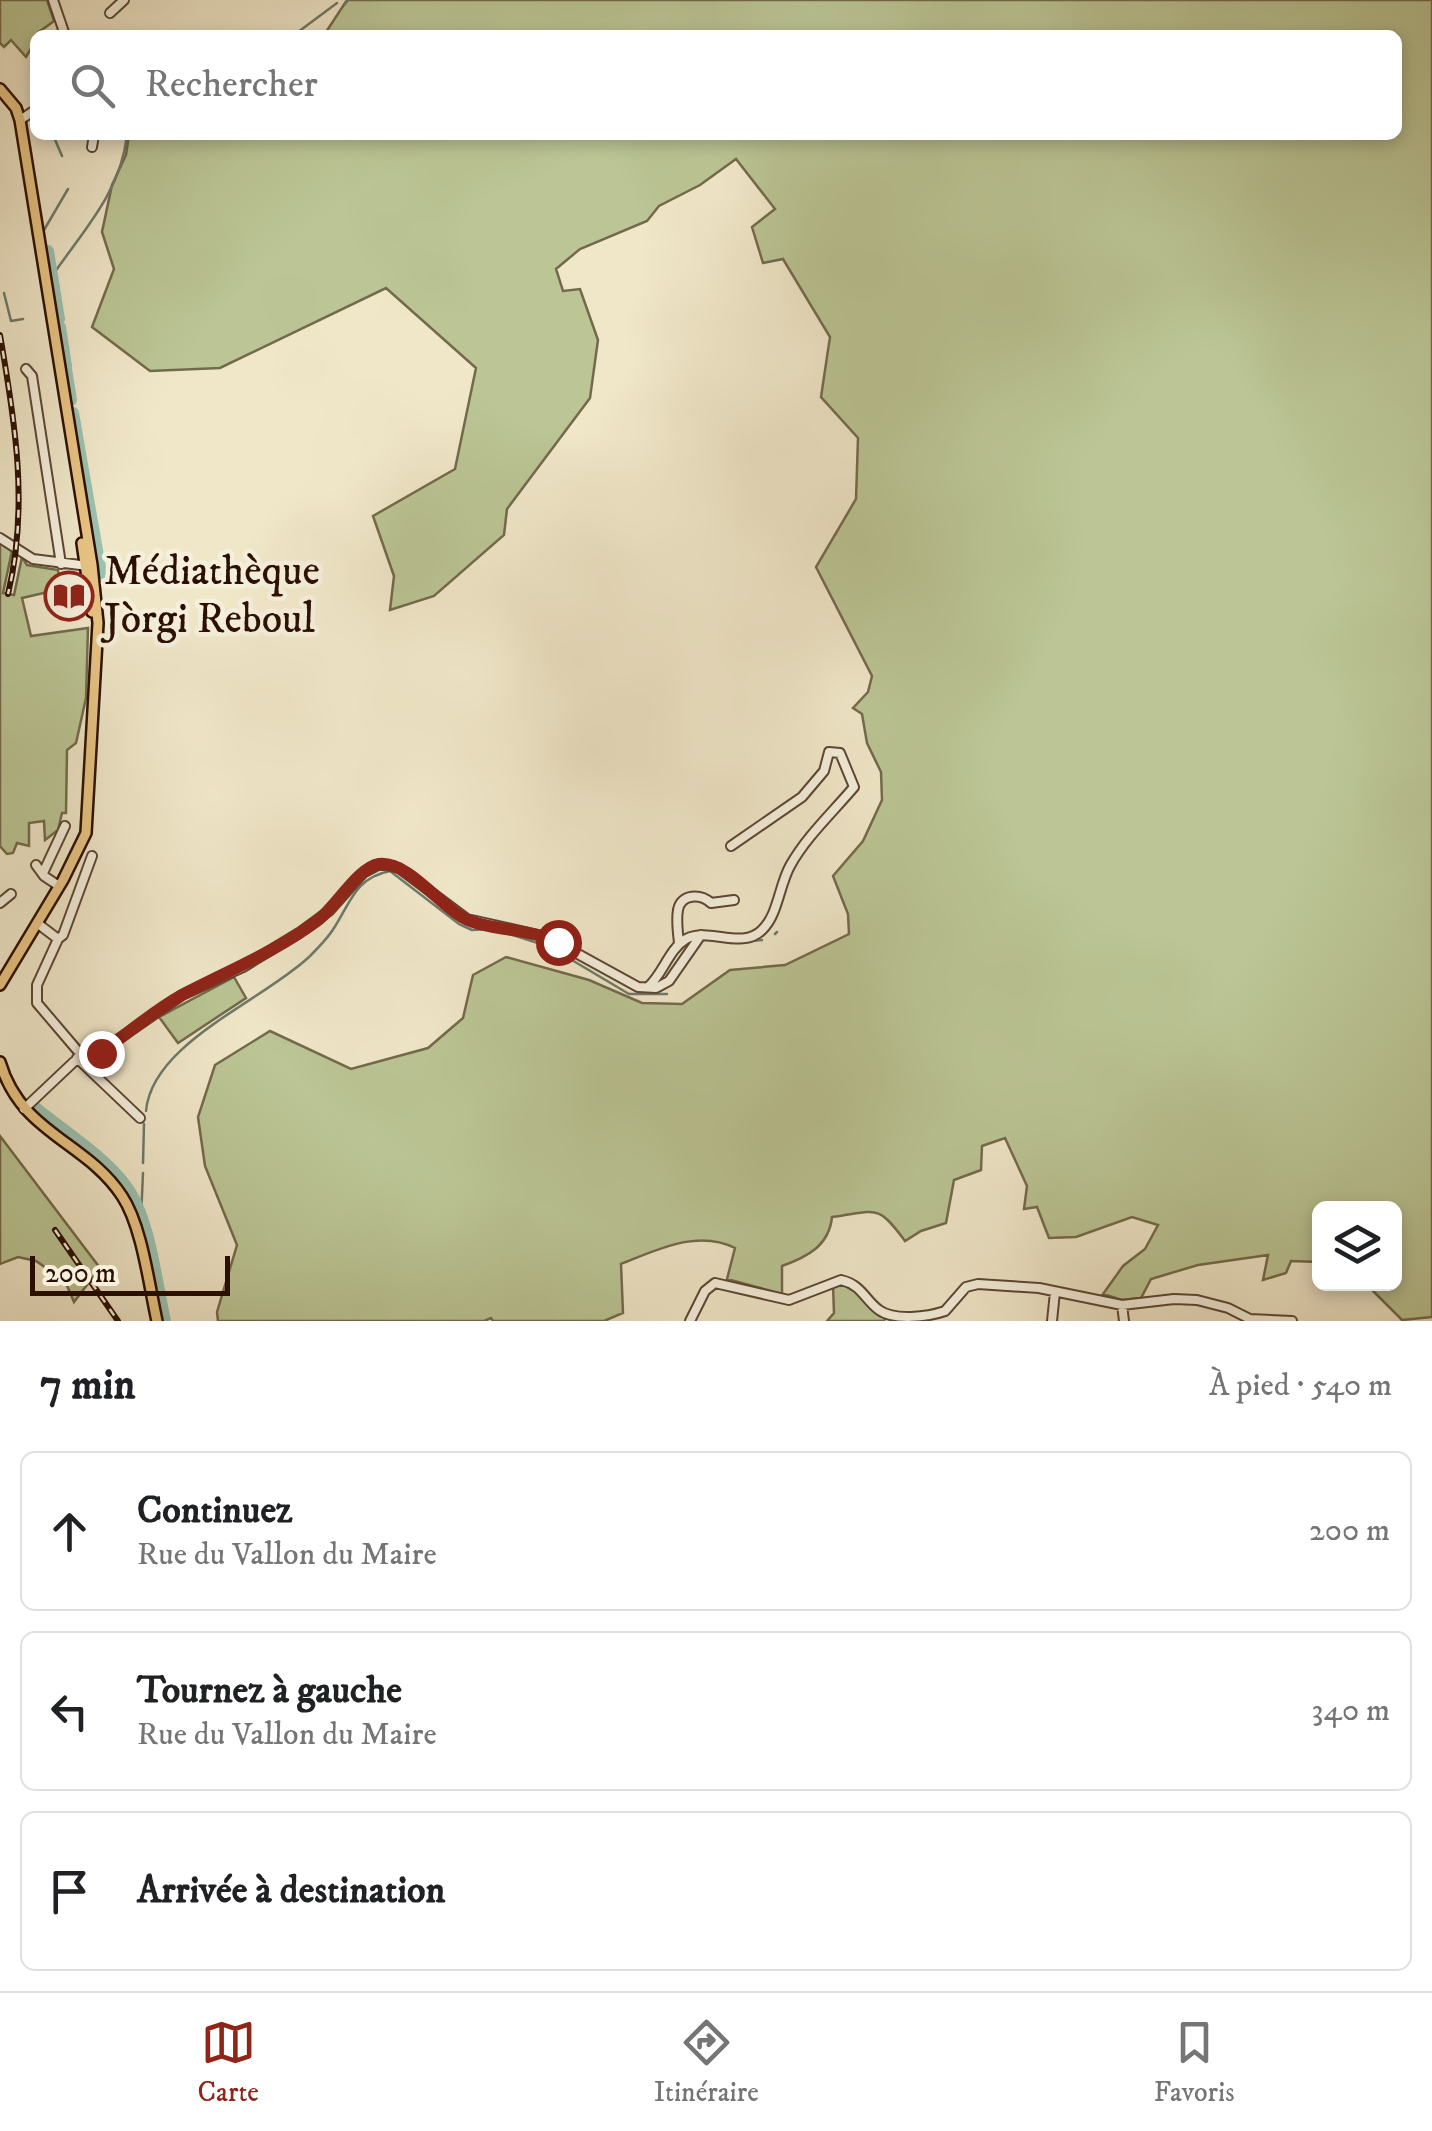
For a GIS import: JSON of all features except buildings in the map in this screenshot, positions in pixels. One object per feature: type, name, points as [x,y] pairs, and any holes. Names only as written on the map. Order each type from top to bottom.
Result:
[{"type":"main road","points":[[0,89],[16,108],[20,120],[98,623],[86,833],[60,886],[0,984]]},
{"type":"main road","points":[[0,1062],[8,1088],[24,1109],[124,1198],[158,1321]]},
{"type":"street","points":[[53,0],[64,30]]},
{"type":"street","points":[[110,14],[124,0]]},
{"type":"street","points":[[20,120],[30,113]]},
{"type":"street","points":[[92,147],[93,140]]},
{"type":"street","points":[[26,369],[32,376],[62,564]]},
{"type":"street","points":[[0,538],[34,559],[89,566]]},
{"type":"street","points":[[648,988],[679,944],[692,936],[751,937],[767,925],[780,884],[800,848],[854,787],[840,753],[829,752],[824,771],[802,797],[731,846]]},
{"type":"street","points":[[60,886],[40,869],[65,826]]},
{"type":"street","points":[[92,856],[35,998],[45,1016],[140,1118]]},
{"type":"street","points":[[24,1109],[80,1056],[101,1053],[145,1018],[299,933],[329,911],[363,873],[380,864],[400,868],[467,919],[548,937],[630,984],[656,988],[670,981],[701,936]]},
{"type":"street","points":[[0,902],[10,894]]},
{"type":"street","points":[[688,954],[679,944],[681,902],[696,896],[704,896],[711,903],[734,900]]},
{"type":"street","points":[[37,923],[58,939]]},
{"type":"street","points":[[690,1321],[706,1291],[715,1283],[789,1300],[841,1280],[859,1287],[880,1311],[914,1316],[945,1311],[971,1284],[1039,1288],[1122,1305],[1198,1300],[1250,1319],[1292,1321]]},
{"type":"street","points":[[1052,1321],[1055,1292]]},
{"type":"street","points":[[1122,1305],[1124,1321]]},
{"type":"green space","points":[[0,0],[47,0],[54,21],[42,30],[30,30],[26,57],[11,40],[4,47],[0,43]]},
{"type":"green space","points":[[347,0],[1432,0],[1432,1317],[1402,1320],[1373,1291],[1402,1291],[1402,1201],[1312,1201],[1312,1262],[1291,1261],[1286,1273],[1263,1280],[1268,1255],[1198,1265],[1151,1279],[1141,1298],[1122,1300],[1103,1294],[1123,1266],[1145,1249],[1158,1225],[1132,1217],[1076,1237],[1049,1238],[1037,1207],[1024,1209],[1027,1186],[1005,1138],[982,1146],[981,1170],[954,1180],[946,1223],[905,1241],[888,1220],[875,1212],[832,1217],[826,1236],[815,1249],[782,1266],[782,1294],[727,1279],[735,1248],[692,1241],[621,1264],[623,1313],[604,1321],[218,1321],[217,1312],[237,1245],[205,1166],[198,1117],[215,1065],[270,1031],[351,1069],[428,1048],[463,1018],[473,975],[506,957],[589,980],[642,1003],[682,1004],[730,970],[785,965],[849,934],[848,914],[833,876],[863,841],[882,800],[881,772],[867,743],[862,714],[853,708],[868,692],[872,676],[816,567],[856,499],[858,438],[821,397],[830,337],[783,259],[763,263],[752,227],[775,209],[736,159],[700,185],[659,206],[647,221],[580,249],[556,269],[563,291],[580,289],[598,340],[590,398],[507,509],[504,535],[434,596],[390,610],[394,576],[373,516],[455,469],[476,368],[386,288],[220,368],[150,371],[92,327],[114,269],[102,232],[112,185],[128,140],[1402,140],[1402,30],[327,30]]},
{"type":"green space","points":[[0,543],[12,551],[3,593],[14,595],[22,557],[27,565],[58,570],[61,589],[22,598],[31,636],[88,628],[86,698],[76,743],[67,750],[66,813],[62,813],[58,830],[45,840],[44,821],[29,823],[29,846],[17,843],[13,853],[7,854],[0,846]]},
{"type":"green space","points":[[234,977],[246,998],[178,1043],[159,1017]]},
{"type":"green space","points":[[0,1136],[100,1268],[74,1302],[65,1281],[36,1261],[18,1257],[0,1264]]},
{"type":"green space","points":[[843,1285],[884,1321],[827,1321],[834,1313],[833,1286]]},
{"type":"waterway","points":[[345,4],[348,0]]},
{"type":"waterway","points":[[301,30],[337,3]]},
{"type":"waterway","points":[[55,140],[62,156]]},
{"type":"waterway","points":[[52,276],[109,193],[126,140]]},
{"type":"waterway","points":[[44,230],[68,189]]},
{"type":"waterway","points":[[48,251],[59,319]]},
{"type":"waterway","points":[[4,293],[11,321],[23,319]]},
{"type":"waterway","points":[[60,327],[66,366]]},
{"type":"waterway","points":[[66,369],[71,400]]},
{"type":"waterway","points":[[73,413],[101,573]]},
{"type":"waterway","points":[[146,1111],[153,1087],[167,1065],[212,1025],[309,957],[332,932],[355,892],[378,874],[390,871],[459,924],[472,930],[492,929]]},
{"type":"waterway","points":[[500,931],[550,947],[629,994],[667,994]]},
{"type":"waterway","points":[[730,943],[762,940]]},
{"type":"waterway","points":[[31,1104],[94,1153],[126,1186],[147,1232],[165,1321]]},
{"type":"waterway","points":[[143,1163],[144,1124]]},
{"type":"waterway","points":[[141,1218],[143,1173]]},
{"type":"railway","points":[[0,335],[15,432],[19,496],[8,594]]},
{"type":"railway","points":[[55,1230],[118,1321]]},
{"type":"place","name":"Médiathèque Jòrgi Reboul","points":[[69,596]]},
{"type":"route","points":[[101,1053],[145,1018],[243,967],[317,921],[363,873],[380,864],[400,868],[460,916],[558,942]]}]
